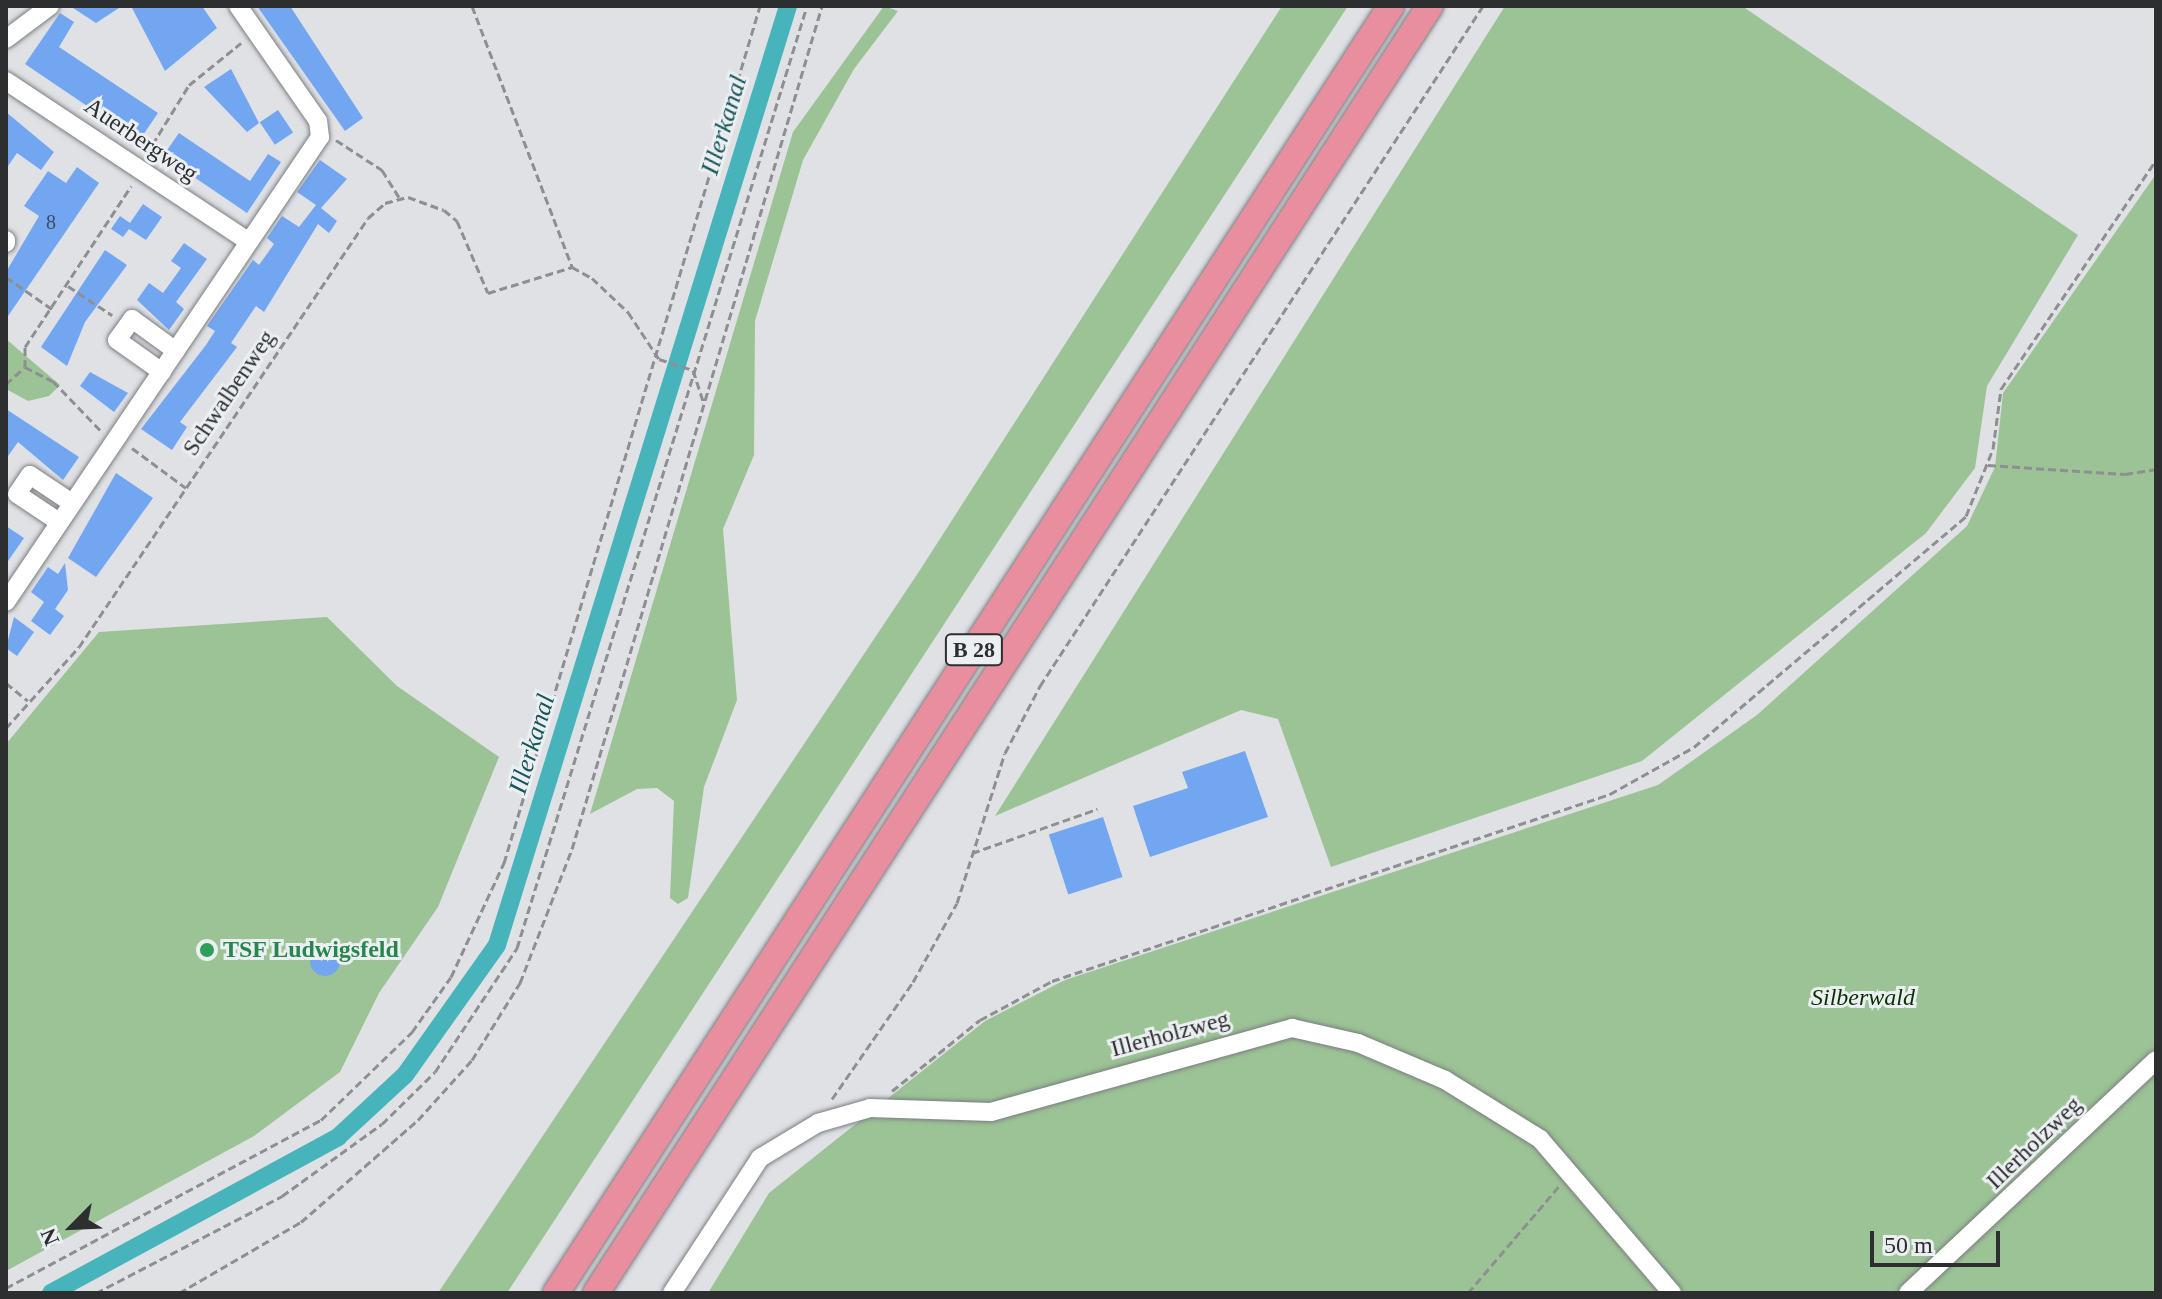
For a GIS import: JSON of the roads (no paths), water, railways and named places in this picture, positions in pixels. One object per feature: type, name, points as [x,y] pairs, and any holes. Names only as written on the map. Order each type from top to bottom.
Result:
[{"type":"highway","name":"B 28","points":[[556,1293],[1391,6]]},
{"type":"highway","name":"B 28","points":[[596,1293],[1430,6]]},
{"type":"street","points":[[6,39],[50,6]]},
{"type":"street","points":[[6,602],[321,130],[238,6]]},
{"type":"street","name":"Auerbergweg","points":[[6,81],[248,241]]},
{"type":"street","points":[[162,372],[117,340],[132,319],[176,351]]},
{"type":"street","points":[[59,522],[17,494],[30,475],[72,503]]},
{"type":"street","name":"Illerholzweg","points":[[672,1293],[760,1158],[818,1123],[870,1108],[991,1112],[1292,1028],[1358,1043],[1445,1080],[1540,1139],[1572,1170],[1672,1293]]},
{"type":"street","name":"Illerholzweg","points":[[1908,1293],[2156,1060]]},
{"type":"waterway","name":"Illerkanal","points":[[51,1293],[338,1137],[405,1075],[497,945],[788,6]]},
{"type":"place","name":"TSF Ludwigsfeld","points":[[207,950]]},
{"type":"park label","name":"Silberwald","points":[[1863,998]]}]
